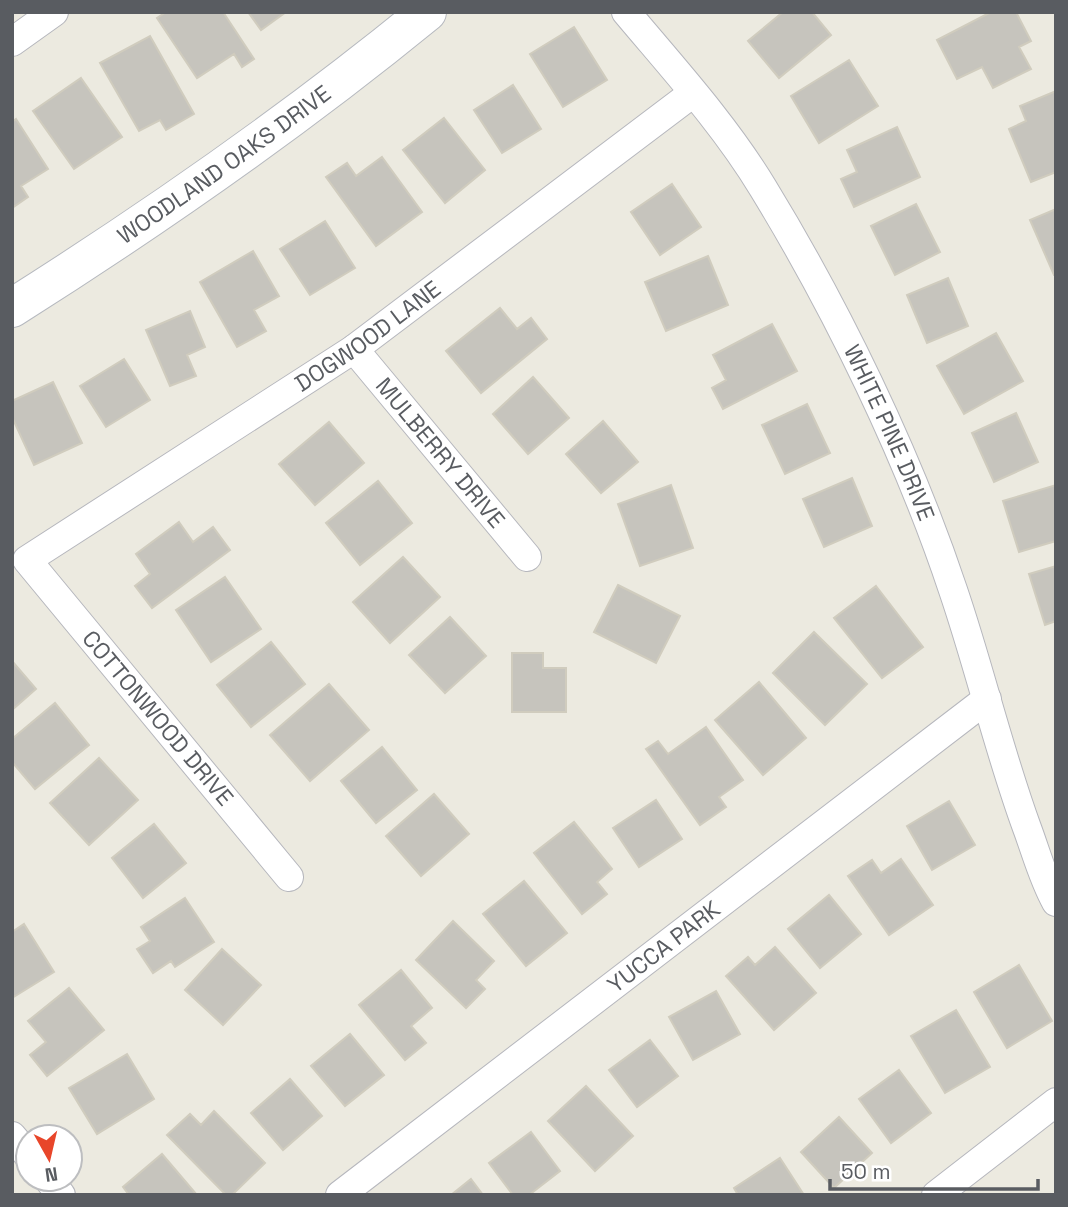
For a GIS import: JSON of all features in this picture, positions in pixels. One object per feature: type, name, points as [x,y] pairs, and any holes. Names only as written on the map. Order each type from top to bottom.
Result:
[{"type":"street","points":[[12,43],[54,12]]},
{"type":"street","name":"WHITE PINE DRIVE","points":[[626,12],[694,93],[762,186],[820,289],[891,432],[953,587],[1003,761],[1056,902]]},
{"type":"street","name":"WOODLAND OAKS DRIVE","points":[[12,308],[137,230],[258,144],[407,19]]},
{"type":"street","name":"DOGWOOD LANE","points":[[27,560],[354,349],[694,93]]},
{"type":"street","name":"MULBERRY DRIVE","points":[[354,349],[527,557]]},
{"type":"street","name":"COTTONWOOD DRIVE","points":[[27,560],[289,877]]},
{"type":"street","name":"YUCCA PARK","points":[[340,1195],[987,699]]},
{"type":"street","points":[[936,1195],[1056,1102]]},
{"type":"building","points":[[166,12],[223,12],[254,59],[242,67],[234,54],[197,78],[157,18]]},
{"type":"building","points":[[248,12],[286,12],[261,30]]},
{"type":"building","points":[[783,12],[812,12],[831,35],[779,78],[748,41]]},
{"type":"building","points":[[991,12],[1016,12],[1031,41],[1019,47],[1031,69],[993,88],[982,67],[957,79],[937,40]]},
{"type":"building","points":[[574,27],[607,80],[563,107],[530,54]]},
{"type":"building","points":[[150,36],[194,114],[166,130],[160,120],[139,131],[100,63]]},
{"type":"building","points":[[849,60],[878,106],[819,143],[791,96]]},
{"type":"building","points":[[81,78],[122,137],[74,169],[33,111]]},
{"type":"building","points":[[513,85],[541,129],[502,153],[474,110]]},
{"type":"building","points":[[1056,91],[1056,172],[1031,182],[1009,129],[1026,121],[1020,106]]},
{"type":"building","points":[[444,118],[485,170],[445,203],[403,150]]},
{"type":"building","points":[[16,119],[48,169],[21,186],[28,197],[12,208],[12,122]]},
{"type":"building","points":[[897,127],[920,177],[854,207],[841,179],[857,172],[847,150]]},
{"type":"building","points":[[382,157],[422,212],[376,246],[326,177],[347,163],[356,176]]},
{"type":"building","points":[[672,184],[701,227],[660,255],[631,212]]},
{"type":"building","points":[[916,204],[940,252],[895,275],[871,226]]},
{"type":"building","points":[[1056,209],[1056,275],[1054,275],[1030,220]]},
{"type":"building","points":[[325,221],[355,268],[310,295],[280,249]]},
{"type":"building","points":[[253,251],[279,296],[254,310],[266,331],[237,347],[200,282]]},
{"type":"building","points":[[708,256],[728,305],[666,331],[645,282]]},
{"type":"building","points":[[948,278],[968,326],[927,343],[907,295]]},
{"type":"building","points":[[500,308],[517,329],[531,318],[547,339],[481,393],[446,351]]},
{"type":"building","points":[[190,311],[205,347],[187,355],[196,376],[170,386],[146,330]]},
{"type":"building","points":[[772,324],[797,371],[723,409],[712,388],[726,380],[713,355]]},
{"type":"building","points":[[996,333],[1023,381],[964,414],[937,366]]},
{"type":"building","points":[[124,359],[150,400],[106,427],[80,386]]},
{"type":"building","points":[[533,377],[569,418],[528,454],[493,414]]},
{"type":"building","points":[[53,382],[82,443],[34,465],[12,417],[12,401]]},
{"type":"building","points":[[807,404],[830,453],[785,474],[762,425]]},
{"type":"building","points":[[1016,413],[1038,462],[994,482],[972,433]]},
{"type":"building","points":[[603,421],[638,462],[601,493],[566,454]]},
{"type":"building","points":[[329,422],[364,463],[315,505],[279,464]]},
{"type":"building","points":[[852,478],[872,526],[824,547],[803,499]]},
{"type":"building","points":[[378,481],[412,523],[360,565],[326,523]]},
{"type":"building","points":[[671,485],[693,548],[640,566],[618,504]]},
{"type":"building","points":[[1056,485],[1056,541],[1019,552],[1003,501]]},
{"type":"building","points":[[179,522],[193,542],[213,527],[230,550],[152,608],[135,586],[150,574],[136,554]]},
{"type":"building","points":[[403,557],[440,597],[390,643],[353,602]]},
{"type":"building","points":[[1056,566],[1056,621],[1045,625],[1029,574]]},
{"type":"building","points":[[225,577],[261,629],[211,662],[176,610]]},
{"type":"building","points":[[618,585],[680,616],[656,663],[594,632]]},
{"type":"building","points":[[876,586],[923,647],[882,678],[834,618]]},
{"type":"building","points":[[450,617],[486,656],[445,693],[409,655]]},
{"type":"building","points":[[814,632],[867,684],[825,725],[773,673]]},
{"type":"building","points":[[271,642],[305,684],[251,727],[217,685]]},
{"type":"building","points":[[512,653],[543,653],[543,668],[566,668],[566,712],[512,712]]},
{"type":"building","points":[[12,661],[36,689],[12,710]]},
{"type":"building","points":[[759,682],[806,738],[763,775],[715,720]]},
{"type":"building","points":[[329,684],[369,730],[310,781],[270,735]]},
{"type":"building","points":[[55,703],[89,745],[35,789],[12,762],[12,739]]},
{"type":"building","points":[[706,727],[743,780],[719,797],[726,807],[700,825],[646,749],[658,741],[668,754]]},
{"type":"building","points":[[382,747],[417,790],[376,823],[341,781]]},
{"type":"building","points":[[99,758],[138,800],[89,845],[50,803]]},
{"type":"building","points":[[434,794],[469,834],[421,876],[386,836]]},
{"type":"building","points":[[656,800],[682,839],[639,867],[613,828]]},
{"type":"building","points":[[949,801],[975,845],[932,870],[907,826]]},
{"type":"building","points":[[574,822],[612,869],[597,882],[607,894],[582,914],[534,853]]},
{"type":"building","points":[[154,824],[186,863],[143,898],[112,858]]},
{"type":"building","points":[[901,859],[933,905],[889,935],[848,876],[872,860],[881,873]]},
{"type":"building","points":[[524,881],[567,933],[526,966],[483,914]]},
{"type":"building","points":[[829,895],[861,934],[820,968],[788,929]]},
{"type":"building","points":[[185,898],[214,942],[175,967],[171,961],[153,973],[137,949],[150,941],[141,927]]},
{"type":"building","points":[[453,921],[494,961],[476,980],[485,989],[466,1008],[416,960]]},
{"type":"building","points":[[24,924],[54,972],[12,998],[12,932]]},
{"type":"building","points":[[775,947],[816,993],[774,1030],[726,976],[748,957],[755,965]]},
{"type":"building","points":[[222,949],[261,985],[223,1025],[185,990]]},
{"type":"building","points":[[1019,965],[1052,1021],[1007,1048],[974,992]]},
{"type":"building","points":[[401,970],[432,1008],[411,1026],[426,1043],[405,1060],[359,1005]]},
{"type":"building","points":[[69,988],[104,1030],[47,1076],[30,1055],[46,1042],[28,1021]]},
{"type":"building","points":[[716,991],[740,1034],[693,1060],[669,1017]]},
{"type":"building","points":[[956,1010],[990,1067],[945,1093],[911,1036]]},
{"type":"building","points":[[350,1034],[384,1075],[345,1106],[311,1066]]},
{"type":"building","points":[[650,1040],[678,1076],[637,1107],[609,1070]]},
{"type":"building","points":[[127,1054],[154,1099],[97,1134],[69,1088]]},
{"type":"building","points":[[899,1070],[931,1113],[891,1143],[859,1099]]},
{"type":"building","points":[[290,1079],[322,1116],[283,1150],[251,1113]]},
{"type":"building","points":[[586,1086],[633,1136],[595,1171],[548,1121]]},
{"type":"building","points":[[214,1111],[265,1163],[232,1195],[226,1195],[167,1135],[190,1114],[201,1125]]},
{"type":"building","points":[[839,1117],[872,1153],[834,1188],[801,1152]]},
{"type":"building","points":[[531,1132],[560,1171],[529,1195],[513,1195],[489,1163]]},
{"type":"building","points":[[162,1154],[197,1195],[129,1195],[123,1187]]},
{"type":"building","points":[[780,1158],[804,1195],[738,1195],[734,1188]]},
{"type":"building","points":[[471,1179],[483,1195],[451,1195]]}]
